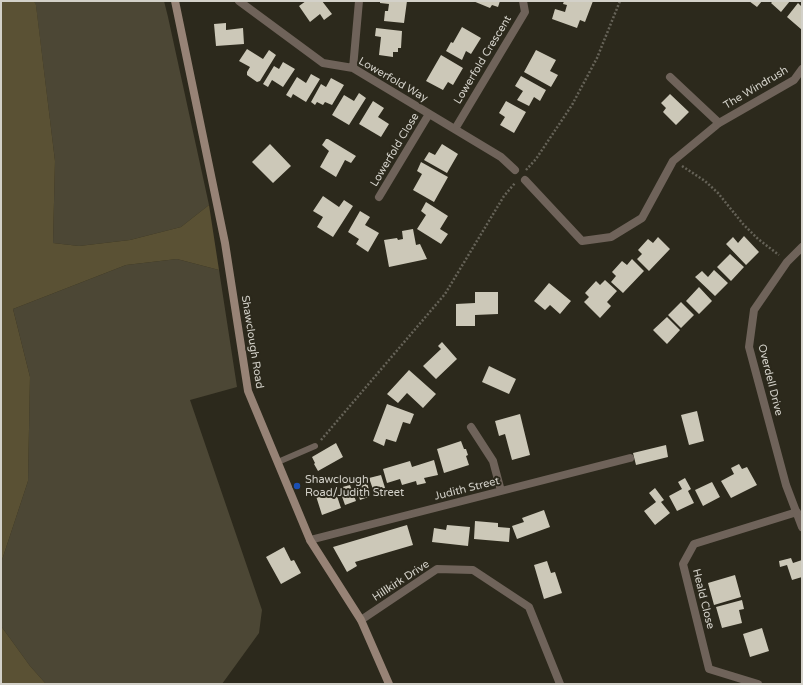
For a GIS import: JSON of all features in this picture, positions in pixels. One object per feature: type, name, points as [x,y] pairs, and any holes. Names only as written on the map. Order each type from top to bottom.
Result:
[{"type":"main road","name":"Shawclough Road","points":[[175,1],[225,243],[248,391],[310,540],[361,620],[389,684]]},
{"type":"street","name":"Lowerfold Way","points":[[239,1],[323,63],[354,68],[501,157],[515,170]]},
{"type":"street","points":[[354,68],[359,1]]},
{"type":"street","name":"Lowerfold Crescent","points":[[455,129],[525,12],[523,1]]},
{"type":"street","name":"The Windrush","points":[[521,181],[582,241],[611,237],[642,218],[672,161],[719,123],[794,80],[802,69]]},
{"type":"street","name":"The Windrush","points":[[670,77],[719,123]]},
{"type":"street","name":"Lowerfold Close","points":[[379,197],[429,114]]},
{"type":"street","name":"Overdell Drive","points":[[802,247],[787,262],[754,310],[749,347],[786,485],[802,527]]},
{"type":"street","points":[[471,427],[493,461],[501,491]]},
{"type":"street","name":"Judith Street","points":[[310,540],[630,458]]},
{"type":"street","name":"Heald Close","points":[[758,684],[709,669],[683,564],[694,544],[797,512]]},
{"type":"street","name":"Hillkirk Drive","points":[[361,620],[437,569],[473,570],[529,607],[560,684]]},
{"type":"lane","points":[[278,462],[315,446]]},
{"type":"path","points":[[526,170],[536,159],[572,105],[597,58],[620,1]]},
{"type":"path","points":[[672,161],[705,181],[718,192],[743,224],[758,239],[787,262]]},
{"type":"path","points":[[315,446],[444,294],[504,196],[521,181]]},
{"type":"shaded area","points":[[1,1],[34,1],[36,5],[55,161],[53,243],[79,246],[130,240],[181,227],[209,205],[219,270],[177,259],[126,265],[13,309],[30,377],[28,481],[1,563]]},
{"type":"shaded area","points":[[34,1],[164,1],[209,205],[181,227],[130,240],[79,246],[53,243],[55,161],[36,6]]},
{"type":"shaded area","points":[[177,259],[219,270],[237,387],[190,400],[262,610],[259,633],[222,684],[46,684],[30,666],[1,626],[1,563],[28,481],[30,377],[13,309],[126,265]]},
{"type":"shaded area","points":[[1,626],[30,666],[46,684],[1,684]]},
{"type":"building","points":[[306,1],[322,1],[332,14],[324,20],[320,14],[310,22],[299,6]]},
{"type":"building","points":[[380,1],[407,1],[404,23],[384,21],[385,11],[388,11],[389,4],[380,3]]},
{"type":"building","points":[[473,1],[500,1],[498,7],[492,5],[490,8]]},
{"type":"building","points":[[564,1],[593,1],[585,22],[580,20],[577,28],[552,19],[555,9],[565,12],[567,5],[563,4]]},
{"type":"building","points":[[749,1],[762,1],[757,7]]},
{"type":"building","points":[[773,1],[790,1],[781,12],[771,3]]},
{"type":"building","points":[[798,3],[802,7],[802,30],[787,17]]},
{"type":"building","points":[[226,23],[226,30],[243,28],[244,44],[216,46],[214,24]]},
{"type":"building","points":[[462,27],[481,38],[471,54],[466,51],[462,60],[446,51],[451,42],[453,43]]},
{"type":"building","points":[[376,28],[402,31],[401,48],[398,48],[398,52],[393,52],[393,57],[379,55],[381,37],[375,36]]},
{"type":"building","points":[[247,49],[263,59],[269,50],[276,55],[260,81],[257,82],[247,75],[250,67],[239,61]]},
{"type":"building","points":[[536,50],[556,60],[550,71],[558,75],[551,87],[524,72]]},
{"type":"building","points":[[441,55],[463,68],[453,85],[448,82],[443,90],[426,81]]},
{"type":"building","points":[[283,62],[295,69],[283,87],[272,80],[268,87],[263,84],[274,66],[279,69]]},
{"type":"building","points":[[311,74],[320,79],[306,102],[293,94],[291,98],[286,95],[297,77],[306,83]]},
{"type":"building","points":[[521,76],[546,90],[540,101],[534,97],[529,106],[517,100],[523,91],[515,86]]},
{"type":"building","points":[[331,78],[344,85],[332,105],[325,102],[323,105],[317,102],[315,105],[311,102],[321,84],[326,87]]},
{"type":"building","points":[[359,93],[366,98],[349,125],[332,115],[344,95],[354,101]]},
{"type":"building","points":[[670,94],[689,112],[676,125],[663,112],[666,108],[661,103]]},
{"type":"building","points":[[373,101],[384,108],[378,117],[389,124],[381,137],[359,124]]},
{"type":"building","points":[[506,101],[526,112],[514,133],[500,125],[505,117],[499,113]]},
{"type":"building","points":[[326,139],[356,156],[351,163],[345,160],[336,177],[320,167],[329,151],[322,145]]},
{"type":"building","points":[[270,144],[291,166],[273,183],[252,162]]},
{"type":"building","points":[[442,144],[458,154],[447,173],[424,160],[429,152],[435,155]]},
{"type":"building","points":[[421,162],[448,177],[434,202],[413,190],[422,174],[417,171]]},
{"type":"building","points":[[323,196],[339,207],[344,200],[353,206],[333,237],[317,227],[323,217],[313,211]]},
{"type":"building","points":[[426,202],[448,216],[440,229],[448,234],[441,244],[417,229],[426,215],[421,211]]},
{"type":"building","points":[[360,211],[370,217],[365,225],[379,233],[368,252],[356,244],[359,239],[348,232]]},
{"type":"building","points":[[413,229],[416,245],[420,244],[427,259],[389,267],[384,240],[397,238],[398,240],[403,239],[402,231]]},
{"type":"building","points":[[744,236],[759,252],[746,265],[726,244],[733,237],[738,243]]},
{"type":"building","points":[[658,237],[670,249],[649,271],[637,259],[642,254],[638,250],[648,239],[653,243]]},
{"type":"building","points":[[730,254],[744,267],[731,281],[717,267]]},
{"type":"building","points":[[632,259],[644,271],[623,293],[611,282],[616,276],[612,272],[622,261],[627,265]]},
{"type":"building","points":[[714,270],[728,283],[715,296],[695,277],[702,271],[708,277]]},
{"type":"building","points":[[605,280],[617,291],[607,302],[611,306],[600,318],[584,302],[589,297],[585,293],[596,281],[600,285]]},
{"type":"building","points":[[549,283],[571,301],[560,314],[550,305],[545,310],[534,301]]},
{"type":"building","points":[[699,287],[712,301],[699,314],[686,301]]},
{"type":"building","points":[[475,292],[498,292],[498,314],[475,315],[475,326],[456,326],[456,304],[475,303]]},
{"type":"building","points":[[681,302],[694,315],[681,328],[668,315]]},
{"type":"building","points":[[667,317],[680,330],[667,344],[653,330]]},
{"type":"building","points":[[442,342],[457,359],[436,379],[423,366],[441,349],[438,346]]},
{"type":"building","points":[[489,366],[516,379],[509,394],[482,382]]},
{"type":"building","points":[[409,370],[436,394],[423,408],[407,393],[398,403],[387,394]]},
{"type":"building","points":[[387,404],[414,414],[410,424],[403,422],[396,442],[386,439],[384,446],[373,441]]},
{"type":"building","points":[[697,411],[704,441],[689,445],[681,415]]},
{"type":"building","points":[[520,414],[530,455],[512,460],[505,434],[499,436],[495,421]]},
{"type":"building","points":[[461,441],[468,455],[466,456],[469,465],[444,473],[437,449]]},
{"type":"building","points":[[336,443],[343,457],[318,471],[312,457]]},
{"type":"building","points":[[666,445],[668,457],[636,465],[633,453]]},
{"type":"building","points":[[434,460],[438,475],[424,478],[426,483],[417,485],[416,481],[402,485],[400,479],[387,483],[383,469],[410,461],[412,467]]},
{"type":"building","points":[[739,464],[742,469],[747,467],[757,485],[731,498],[721,481],[734,474],[731,468]]},
{"type":"building","points":[[381,475],[386,491],[375,495],[369,478]]},
{"type":"building","points":[[685,478],[691,489],[688,491],[694,503],[677,511],[669,496],[682,489],[678,482]]},
{"type":"building","points":[[366,480],[371,496],[360,500],[355,483]]},
{"type":"building","points":[[712,482],[720,497],[703,506],[695,490]]},
{"type":"building","points":[[350,485],[356,501],[345,505],[339,488]]},
{"type":"building","points":[[655,488],[664,500],[661,502],[670,513],[655,525],[644,511],[656,502],[649,493]]},
{"type":"building","points":[[335,490],[341,508],[322,515],[316,496]]},
{"type":"building","points":[[544,510],[550,527],[517,539],[512,526],[524,522],[522,518]]},
{"type":"building","points":[[475,521],[498,523],[498,527],[510,528],[509,542],[474,539]]},
{"type":"building","points":[[407,525],[413,545],[355,562],[357,566],[347,572],[333,547]]},
{"type":"building","points":[[447,525],[470,527],[468,546],[432,542],[434,528],[446,530]]},
{"type":"building","points":[[284,547],[291,561],[294,560],[301,573],[281,584],[266,557]]},
{"type":"building","points":[[791,558],[793,563],[802,560],[802,577],[792,580],[787,565],[780,567],[779,561]]},
{"type":"building","points":[[547,561],[551,573],[555,572],[562,593],[544,599],[534,565]]},
{"type":"building","points":[[735,575],[741,597],[714,605],[708,583]]},
{"type":"building","points":[[742,600],[744,609],[739,610],[742,623],[722,628],[716,607]]},
{"type":"building","points":[[762,628],[769,651],[750,657],[743,634]]},
{"type":"place","name":"Shawclough Road/Judith Street","points":[[297,486]]}]
